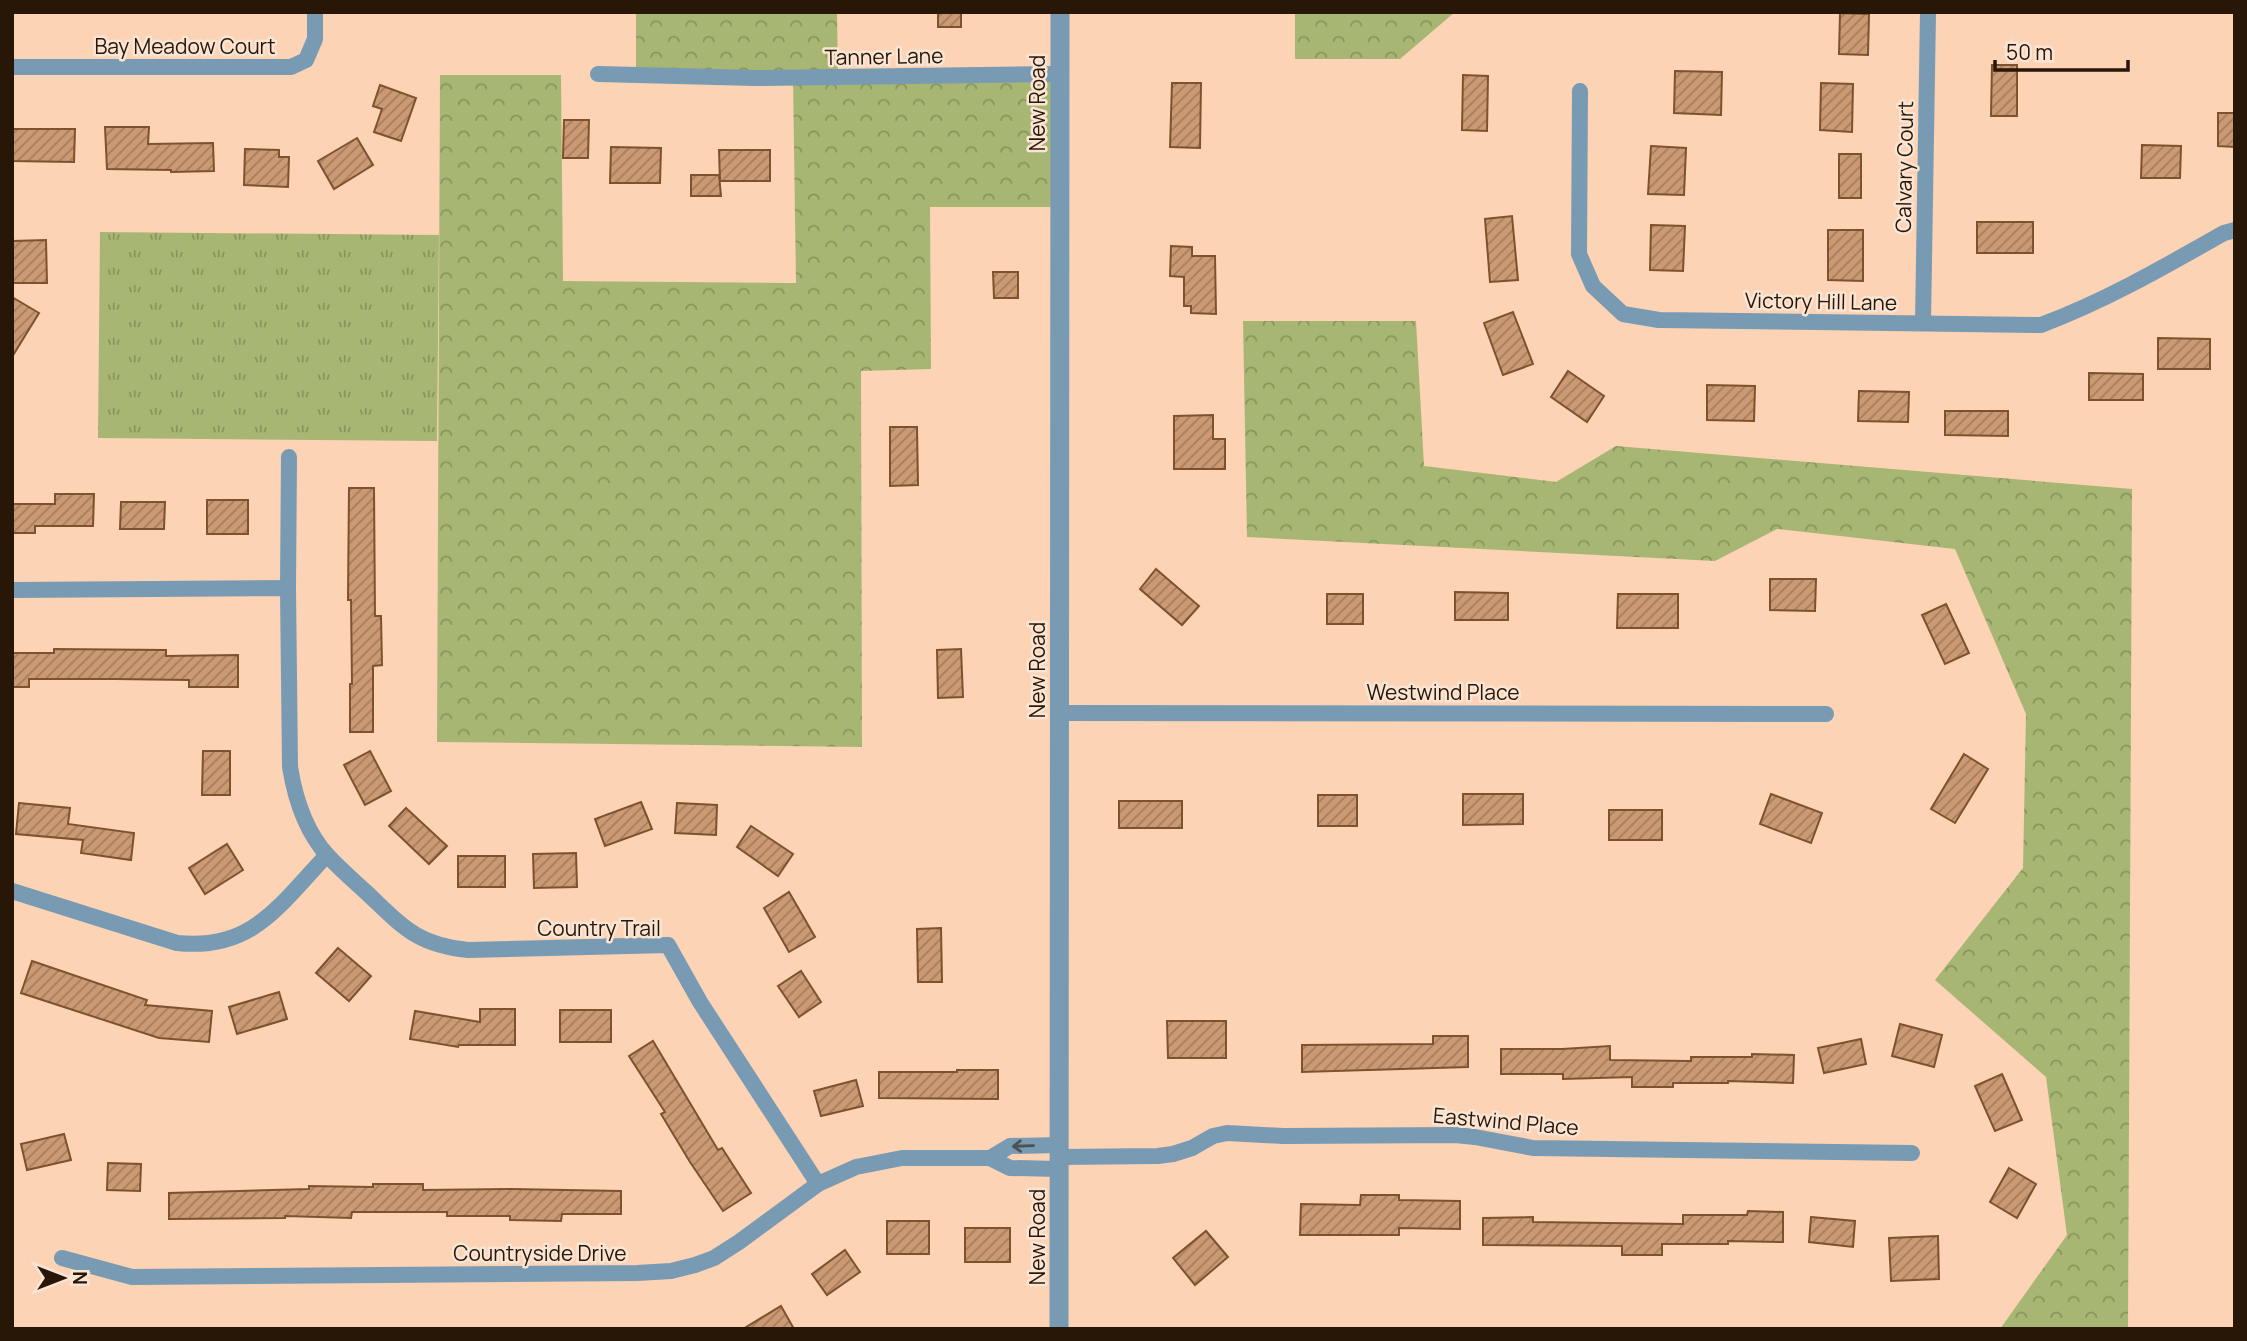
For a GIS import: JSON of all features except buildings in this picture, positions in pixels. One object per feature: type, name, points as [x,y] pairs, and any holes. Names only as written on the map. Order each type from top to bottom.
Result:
[{"type":"street","name":"Bay Meadow Court","points":[[12,67],[291,67],[306,60],[315,39],[315,12]]},
{"type":"street","name":"New Road","points":[[1059,1329],[1060,12]]},
{"type":"street","name":"Calvary Court","points":[[1923,323],[1928,12]]},
{"type":"street","name":"Tanner Lane","points":[[598,74],[924,77],[1060,74]]},
{"type":"street","name":"Victory Hill Lane","points":[[1580,92],[1578,254],[1593,286],[1623,314],[1659,320],[2041,325],[2097,301],[2224,233],[2235,230]]},
{"type":"street","name":"Country Trail","points":[[289,457],[288,742],[294,791],[306,820],[327,855],[407,930],[425,941],[445,948],[468,950],[668,945],[701,1002],[818,1184]]},
{"type":"street","points":[[12,590],[288,588]]},
{"type":"street","name":"Westwind Place","points":[[1060,713],[1826,714]]},
{"type":"street","points":[[12,891],[177,943],[200,945],[232,939],[260,924],[327,855]]},
{"type":"street","name":"Eastwind Place","points":[[1059,1157],[1173,1154],[1192,1148],[1213,1136],[1227,1133],[1283,1136],[1455,1135],[1533,1148],[1912,1153]]},
{"type":"street","name":"Countryside Drive","points":[[990,1158],[1010,1146],[1059,1157]]},
{"type":"street","name":"Countryside Drive","points":[[62,1258],[132,1278],[671,1271],[713,1258],[818,1184],[846,1171],[876,1162],[902,1158],[990,1158],[1010,1168],[1059,1157]]},
{"type":"green space","points":[[636,12],[837,12],[838,77],[1060,74],[1061,207],[930,207],[931,369],[861,371],[862,747],[437,742],[440,75],[561,75],[563,281],[796,283],[793,78],[636,75]]},
{"type":"green space","points":[[1295,12],[1455,12],[1400,59],[1295,59]]},
{"type":"green space","points":[[100,232],[439,235],[437,441],[98,438]]},
{"type":"green space","points":[[1243,321],[1416,321],[1424,466],[1556,482],[1616,446],[2132,489],[2128,1329],[2000,1329],[2067,1235],[2046,1077],[1935,980],[2023,868],[2026,714],[1955,549],[1777,529],[1715,561],[1247,537]]}]
